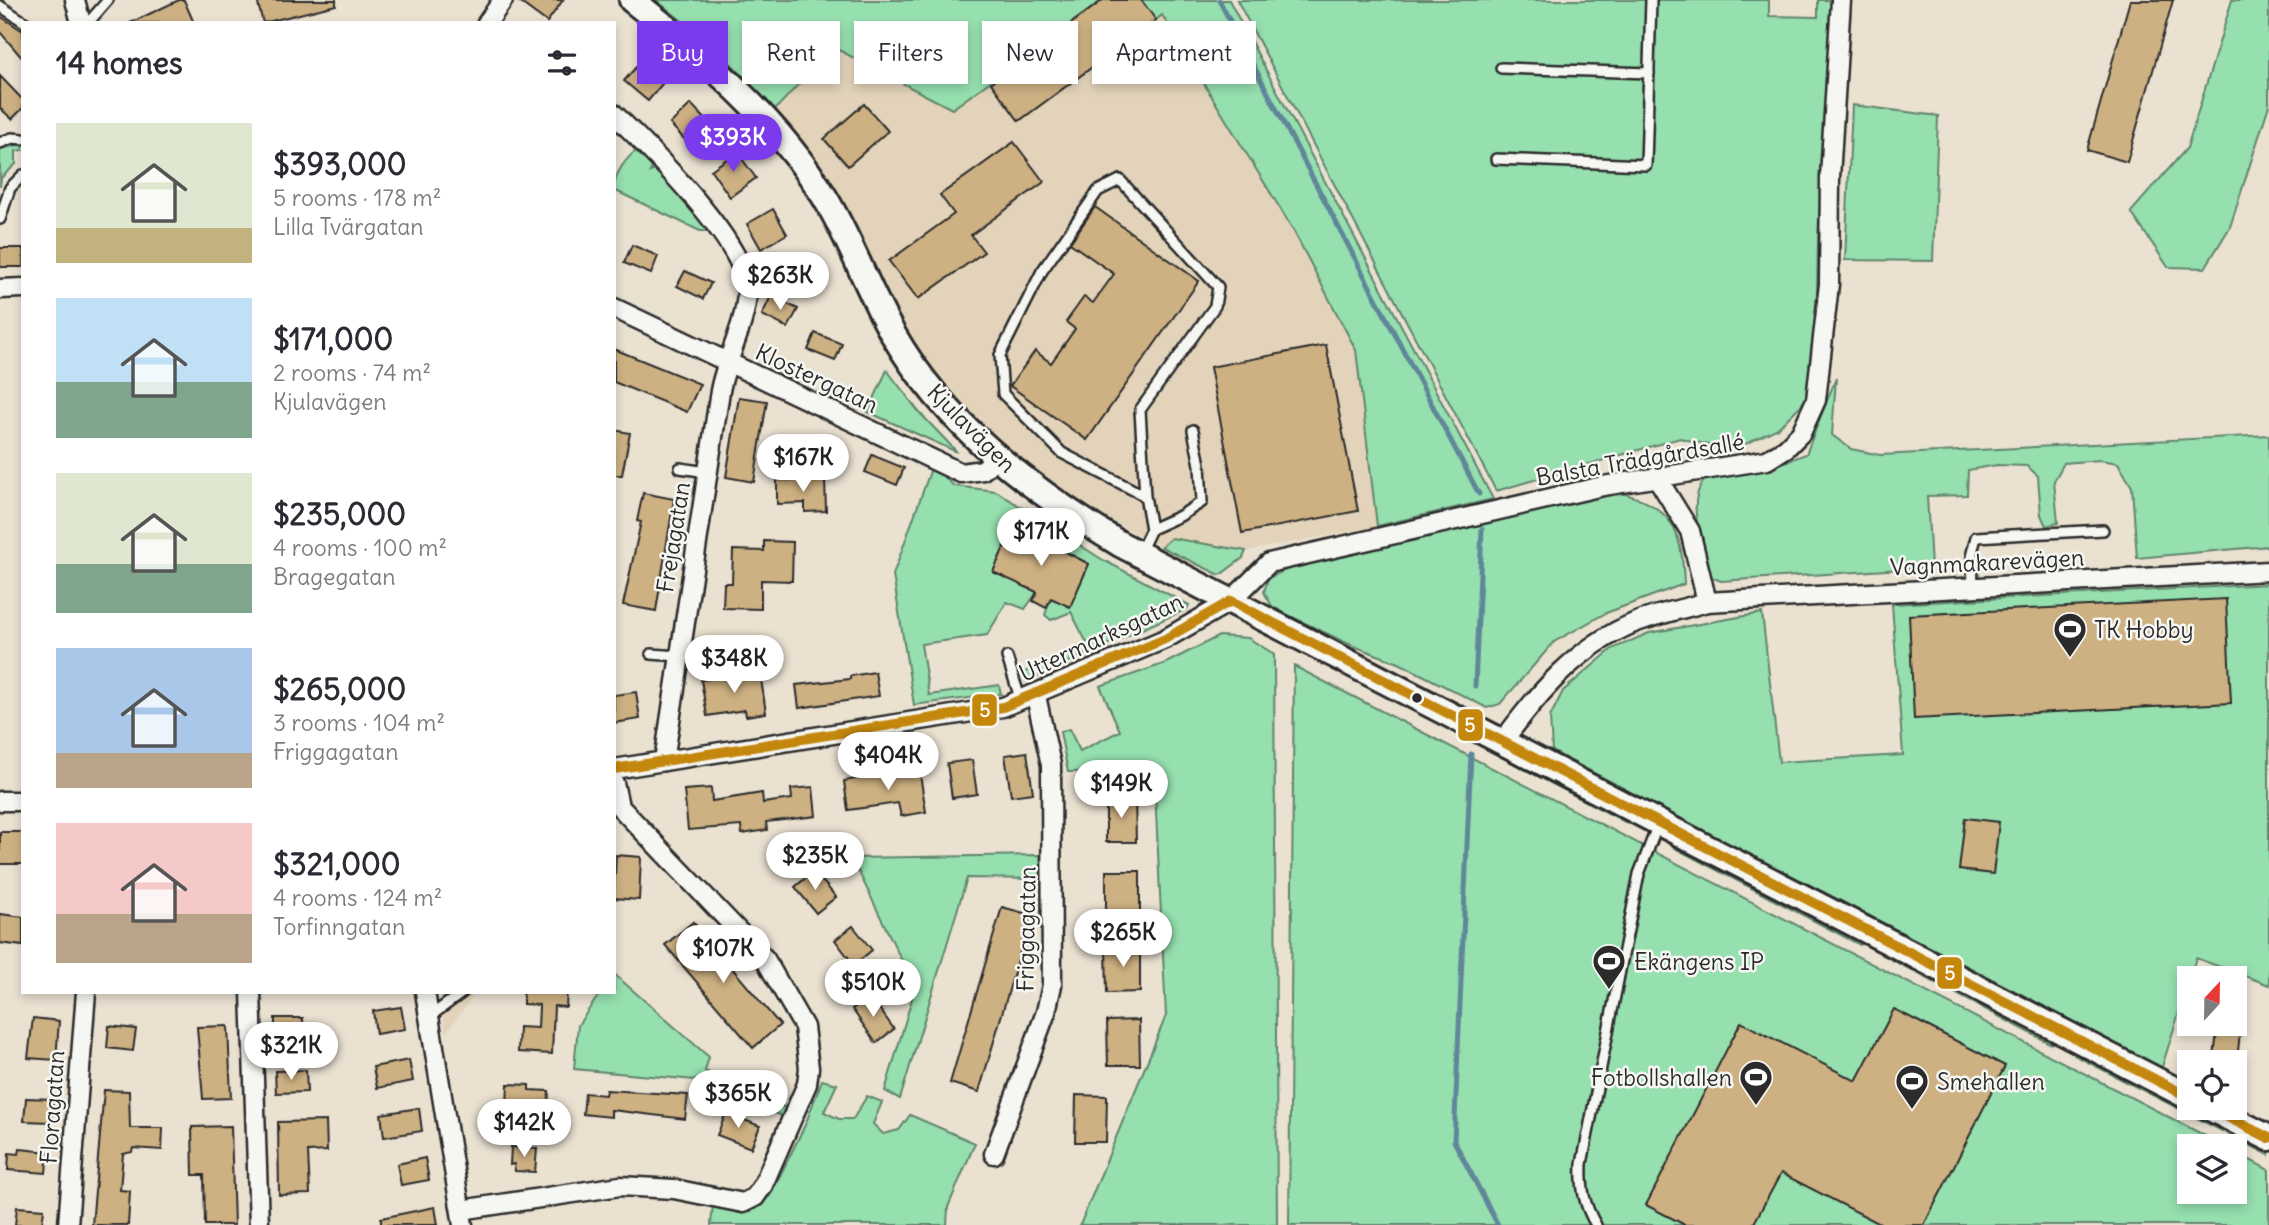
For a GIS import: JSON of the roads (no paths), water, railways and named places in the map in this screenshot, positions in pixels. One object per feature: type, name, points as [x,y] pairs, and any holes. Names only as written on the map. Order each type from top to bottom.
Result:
[{"type":"street","points":[[75,0],[80,21]]},
{"type":"street","points":[[492,21],[503,0]]},
{"type":"street","name":"Kjulavägen","points":[[632,0],[687,44],[741,93],[790,149],[824,196],[894,336],[927,385],[967,430],[1070,514],[1139,554],[2177,1091]]},
{"type":"street","name":"Balsta Trädgårdsallé","points":[[1231,601],[1256,572],[1279,560],[1656,476],[1767,460],[1786,448],[1810,417],[1816,400],[1825,337],[1833,105],[1841,0]]},
{"type":"street","name":"Frejagatan","points":[[616,116],[691,193],[744,272],[747,285],[745,305],[726,362],[664,761]]},
{"type":"street","points":[[616,140],[630,130]]},
{"type":"street","points":[[0,289],[21,288]]},
{"type":"street","name":"Klostergatan","points":[[616,309],[961,473],[983,471],[997,456]]},
{"type":"street","points":[[1656,476],[1690,531],[1707,602]]},
{"type":"street","name":"Vagnmakarevägen","points":[[1503,741],[1536,696],[1596,642],[1635,623],[1707,602],[2269,571]]},
{"type":"street","name":"Uttermarksgatan","points":[[616,769],[1003,707],[1166,639],[1231,601]]},
{"type":"street","name":"Friggagatan","points":[[994,1154],[1046,1012],[1052,985],[1051,765],[1029,698]]},
{"type":"street","points":[[425,994],[462,1218],[620,1186],[674,1189],[743,1203],[755,1197],[763,1185],[807,1084],[808,1059],[804,1027],[765,959],[619,806],[616,792]]},
{"type":"street","points":[[0,801],[21,801]]},
{"type":"street","name":"Floragatan","points":[[68,1225],[86,994]]},
{"type":"street","points":[[251,994],[259,1225]]},
{"type":"street","points":[[2234,1120],[2269,1138]]},
{"type":"lane","points":[[90,21],[108,0]]},
{"type":"lane","points":[[1496,159],[1646,164],[1651,0]]},
{"type":"lane","points":[[0,5],[23,21]]},
{"type":"lane","points":[[1501,68],[1649,73]]},
{"type":"lane","points":[[0,143],[12,138],[21,139]]},
{"type":"lane","points":[[0,219],[10,188],[21,176]]},
{"type":"lane","points":[[1139,554],[1151,529],[1145,496],[1140,410],[1215,306],[1218,287],[1120,180],[1098,191],[1042,271],[1000,355],[1003,394],[1062,453],[1145,496]]},
{"type":"lane","points":[[1151,529],[1181,516],[1202,502],[1200,465],[1193,430]]},
{"type":"lane","points":[[680,468],[707,472]]},
{"type":"lane","points":[[1973,588],[1972,553],[1976,537],[2103,530]]},
{"type":"lane","points":[[651,653],[679,656]]},
{"type":"lane","points":[[1007,657],[1029,698]]},
{"type":"lane","points":[[1596,1225],[1584,1197],[1582,1164],[1639,874],[1659,822]]},
{"type":"lane","points":[[429,1017],[460,994]]},
{"type":"waterway","points":[[1219,0],[1479,494]]},
{"type":"waterway","points":[[1475,686],[1482,529]]},
{"type":"waterway","points":[[1471,754],[1454,1141],[1498,1225]]},
{"type":"place","name":"TK Hobby","points":[[2070,659]]},
{"type":"place","name":"Ekängens IP","points":[[1609,991]]},
{"type":"place","name":"Fotbollshallen","points":[[1756,1107]]},
{"type":"place","name":"Smehallen","points":[[1912,1111]]}]
